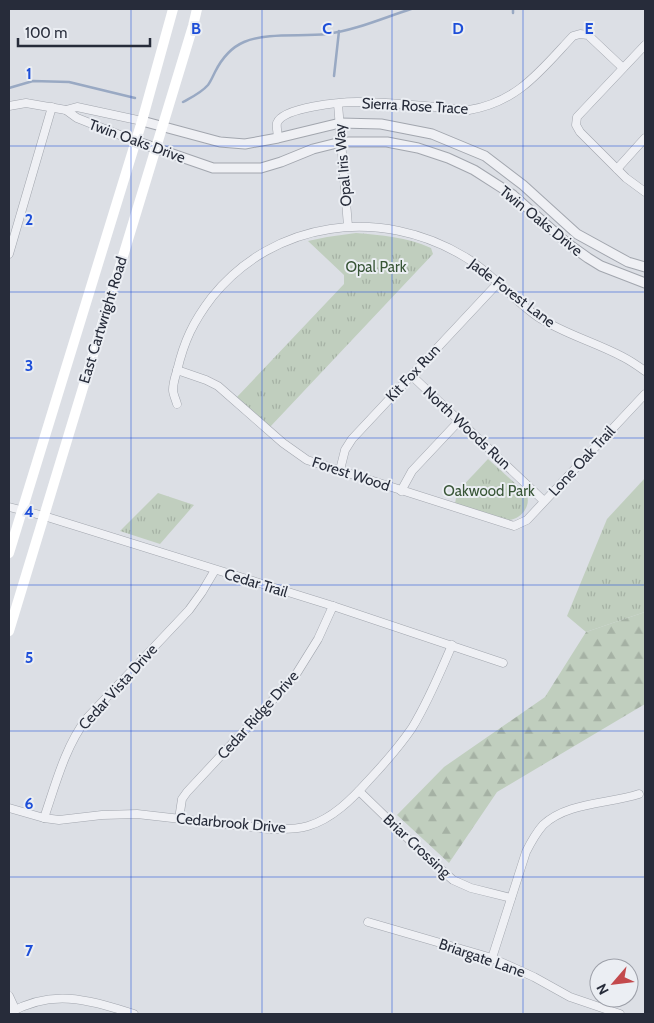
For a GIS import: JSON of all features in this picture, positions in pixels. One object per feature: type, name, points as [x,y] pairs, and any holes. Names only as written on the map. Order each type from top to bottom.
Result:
[{"type":"main road","name":"East Cartwright Road","points":[[9,553],[142,121],[173,9]]},
{"type":"main road","name":"East Cartwright Road","points":[[9,631],[197,9]]},
{"type":"street","name":"Sierra Rose Trace","points":[[278,138],[277,124],[280,119],[304,108],[357,102],[469,110],[486,107],[500,102],[530,82],[573,36],[580,34],[588,35],[623,68]]},
{"type":"street","points":[[645,45],[577,116],[576,125],[580,132],[626,178],[645,192]]},
{"type":"street","name":"Twin Oaks Drive","points":[[9,106],[26,103],[66,110],[77,118],[155,149],[213,168],[261,168],[313,149],[341,142],[388,142],[418,148],[448,158],[474,170],[512,195],[567,243],[588,258],[601,266],[645,283]]},
{"type":"street","name":"Opal Iris Way","points":[[338,104],[348,226]]},
{"type":"street","points":[[9,254],[52,107]]},
{"type":"street","name":"Twin Oaks Drive","points":[[66,110],[77,107],[142,121],[220,142],[246,144],[340,123],[380,124],[432,134],[485,156],[523,185],[577,234],[628,262],[645,267]]},
{"type":"street","points":[[617,169],[645,138]]},
{"type":"street","name":"Jade Forest Lane","points":[[177,404],[173,389],[183,345],[189,330],[217,292],[242,268],[270,250],[300,236],[321,230],[348,226],[401,231],[446,247],[480,267],[537,316],[551,325],[618,354],[645,371]]},
{"type":"street","name":"Kit Fox Run","points":[[340,470],[345,450],[352,439],[498,283]]},
{"type":"street","name":"Forest Wood","points":[[177,370],[218,386],[294,452],[307,460],[509,526],[518,525]]},
{"type":"street","name":"North Woods Run","points":[[411,376],[544,501]]},
{"type":"street","name":"Lone Oak Trail","points":[[518,525],[526,520],[645,394]]},
{"type":"street","points":[[401,491],[412,471],[459,421]]},
{"type":"street","name":"Cedar Trail","points":[[9,507],[44,516],[333,606],[502,663]]},
{"type":"street","name":"Cedar Vista Drive","points":[[44,818],[65,756],[76,733],[188,610],[202,592],[215,570]]},
{"type":"street","name":"Cedar Ridge Drive","points":[[179,818],[182,799],[187,792],[295,676],[318,639],[333,606]]},
{"type":"street","name":"Cedarbrook Drive","points":[[9,808],[44,818],[72,819],[102,815],[137,814],[270,829],[307,826],[328,817],[359,791],[392,755],[432,692],[452,645]]},
{"type":"street","name":"Briar Crossing","points":[[359,791],[438,868],[453,880],[471,888],[511,898]]},
{"type":"street","points":[[492,958],[526,852],[544,824],[576,808],[639,794]]},
{"type":"street","name":"Briargate Lane","points":[[368,922],[492,958],[534,977],[570,997],[620,1014]]},
{"type":"street","points":[[9,996],[12,1011],[30,1003],[50,998],[70,998],[95,1002],[134,1014]]},
{"type":"green space","name":"Opal Park","points":[[356,233],[413,241],[431,248],[433,254],[270,427],[237,397],[344,284],[344,275],[308,241]]},
{"type":"green space","name":"Oakwood Park","points":[[488,459],[526,493],[528,503],[520,516],[505,520],[455,504],[457,492]]},
{"type":"green space","points":[[645,478],[645,612],[586,632],[567,616],[607,519]]},
{"type":"green space","points":[[158,493],[194,505],[160,544],[120,531]]},
{"type":"green space","points":[[645,612],[645,704],[497,792],[449,863],[397,815],[444,767],[545,697],[586,632]]},
{"type":"waterway","points":[[183,102],[205,88],[227,54],[244,42],[263,37],[317,35],[338,32],[359,27],[411,9]]},
{"type":"waterway","points":[[334,76],[339,31]]},
{"type":"waterway","points":[[9,88],[33,81],[69,82],[135,98]]}]
